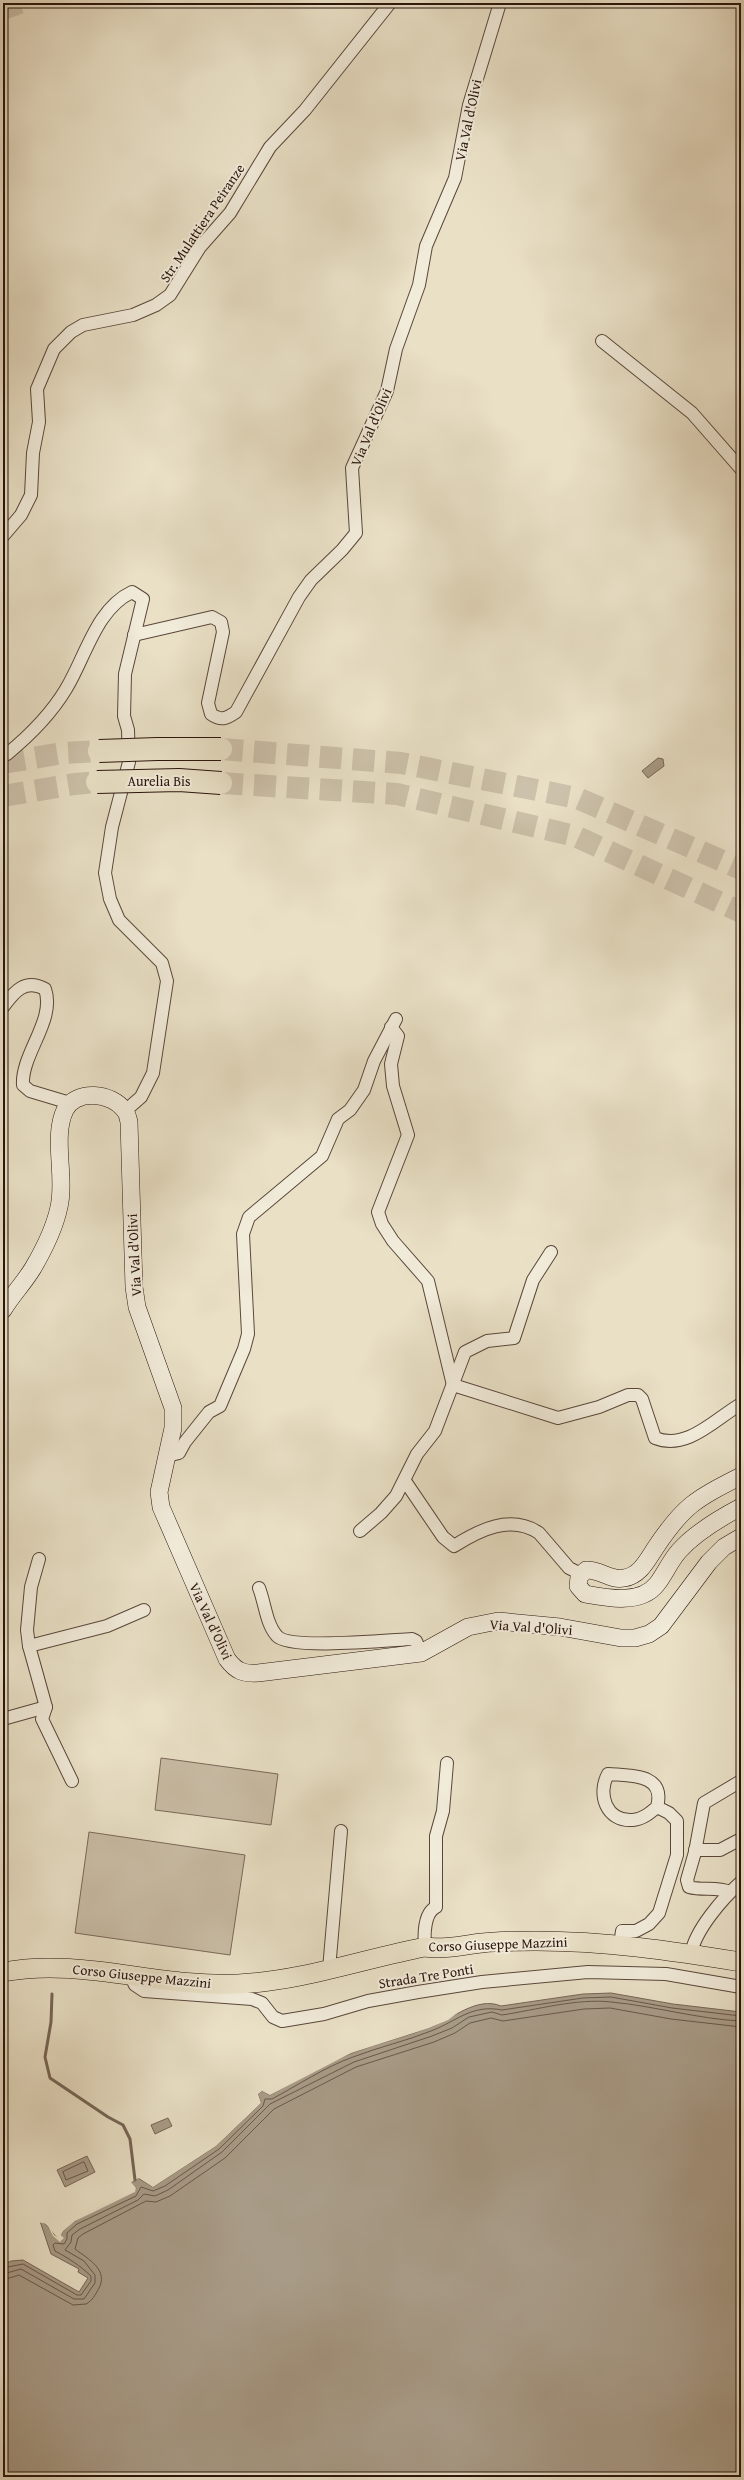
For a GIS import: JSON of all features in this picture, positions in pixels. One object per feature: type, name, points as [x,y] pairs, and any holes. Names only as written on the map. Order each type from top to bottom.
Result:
[{"type":"highway","points":[[99,751],[221,749]]},
{"type":"highway","name":"Aurelia Bis","points":[[96,782],[179,780],[221,783]]},
{"type":"main road","name":"Corso Giuseppe Mazzini","points":[[3,1972],[38,1966],[63,1967],[190,1984],[238,1984],[278,1980],[425,1947],[438,1949],[482,1943],[529,1941],[580,1941],[691,1954],[741,1962]]},
{"type":"street","name":"Str. Mulattiera Peiranze","points":[[3,536],[21,515],[31,495],[33,453],[39,422],[37,389],[54,349],[71,332],[83,325],[133,315],[156,306],[170,295],[200,247],[230,213],[270,147],[305,110],[390,3]]},
{"type":"street","name":"Via Val d'Olivi","points":[[134,635],[212,617],[221,622],[223,632],[208,703],[211,714],[218,718],[226,719],[236,712],[311,580],[342,550],[356,533],[352,468],[387,391],[396,349],[419,285],[426,246],[455,178],[469,106],[500,3]]},
{"type":"street","points":[[602,341],[692,413],[741,469]]},
{"type":"street","points":[[3,754],[7,754],[30,736],[66,689],[102,621],[121,597],[132,592],[143,599],[125,674],[124,696],[129,762],[112,827],[105,873],[110,899],[119,920],[162,964],[167,981],[154,1073],[141,1097],[125,1111],[111,1101],[96,1096],[80,1097],[70,1103],[61,1123],[62,1187],[59,1207],[34,1267],[3,1310]]},
{"type":"street","points":[[3,1007],[17,989],[22,986],[31,984],[45,989],[48,1004],[23,1070],[23,1085],[30,1091],[70,1103]]},
{"type":"street","points":[[167,1456],[179,1453],[185,1442],[209,1412],[220,1406],[244,1349],[248,1334],[243,1234],[249,1217],[322,1156],[338,1119],[350,1110],[364,1090],[374,1061],[393,1023],[398,1036],[391,1064],[393,1086],[408,1135],[378,1212],[382,1224],[393,1241],[428,1281],[452,1386]]},
{"type":"street","name":"Via Val d'Olivi","points":[[125,1111],[130,1130],[134,1288],[137,1307],[173,1408],[173,1428],[159,1492],[160,1507],[227,1658],[237,1670],[242,1673],[258,1673],[421,1653],[468,1627],[498,1621],[560,1627],[621,1638],[635,1638],[649,1634],[661,1626],[673,1613],[709,1562],[724,1547],[741,1537]]},
{"type":"street","points":[[360,1531],[381,1513],[405,1481],[417,1454],[435,1431],[465,1352],[487,1341],[514,1338],[533,1280],[551,1252]]},
{"type":"street","points":[[452,1386],[558,1418],[599,1407],[628,1395],[638,1395],[642,1399],[655,1438],[665,1442],[676,1442],[701,1431],[741,1404]]},
{"type":"street","points":[[405,1481],[443,1537],[454,1546],[487,1528],[515,1525],[533,1529],[539,1533],[569,1568],[581,1574],[592,1570],[615,1578],[632,1576],[644,1565],[679,1514],[687,1507],[701,1496],[741,1476]]},
{"type":"street","points":[[581,1574],[578,1586],[585,1594],[626,1598],[644,1594],[656,1585],[686,1544],[741,1507]]},
{"type":"street","points":[[40,1558],[31,1587],[27,1630],[29,1646],[46,1707],[42,1719],[72,1781]]},
{"type":"street","points":[[259,1588],[269,1623],[277,1637],[284,1641],[297,1643],[342,1643],[412,1639],[416,1641],[421,1653]]},
{"type":"street","points":[[29,1646],[107,1626],[144,1610]]},
{"type":"street","points":[[3,1718],[46,1707]]},
{"type":"street","points":[[425,1947],[428,1916],[431,1910],[436,1907],[436,1836],[443,1811],[447,1763]]},
{"type":"street","points":[[608,1774],[648,1778],[656,1786],[659,1800],[658,1806],[646,1816],[634,1820],[622,1819],[606,1808],[603,1799],[605,1780],[608,1774]]},
{"type":"street","points":[[730,1892],[721,1888],[699,1890],[689,1888],[687,1880],[696,1850],[704,1803],[741,1781]]},
{"type":"street","points":[[620,1945],[622,1931],[636,1930],[649,1924],[659,1913],[677,1854],[677,1821],[669,1813],[658,1806]]},
{"type":"street","points":[[329,1969],[341,1830]]},
{"type":"street","points":[[696,1850],[720,1850],[741,1839]]},
{"type":"street","points":[[691,1954],[693,1941],[730,1892],[741,1882]]},
{"type":"street","name":"Strada Tre Ponti","points":[[131,1977],[135,1985],[144,1991],[252,1999],[262,2003],[273,2017],[282,2021],[324,2014],[368,2001],[418,1992],[482,1982],[588,1972],[666,1974],[741,1987]]},
{"type":"shaded area","points":[[161,1758],[278,1774],[271,1825],[155,1810]]},
{"type":"shaded area","points":[[89,1832],[245,1855],[230,1955],[75,1933]]},
{"type":"water","points":[[658,758],[663,759],[664,766],[648,778],[642,771]]},
{"type":"water","points":[[611,1993],[673,2004],[741,2012],[741,2477],[3,2477],[3,2265],[11,2261],[23,2260],[79,2292],[88,2278],[78,2272],[79,2269],[51,2254],[40,2221],[46,2224],[61,2241],[63,2238],[61,2235],[73,2222],[94,2210],[134,2192],[136,2188],[131,2183],[138,2178],[153,2187],[216,2146],[261,2103],[258,2094],[262,2091],[270,2095],[321,2067],[352,2053],[431,2027],[474,2006],[492,2004],[501,2006],[583,1994]]},
{"type":"water","points":[[168,2118],[172,2126],[155,2134],[151,2125]]},
{"type":"water","points":[[87,2156],[95,2172],[65,2187],[57,2170]]},
{"type":"pier","points":[[459,2010],[460,2011],[448,2020],[429,2028],[351,2053],[270,2095],[262,2091],[258,2094],[261,2103],[216,2146],[153,2187],[139,2178],[131,2182],[136,2188],[135,2192],[75,2221],[63,2231],[61,2235],[64,2238],[60,2242],[53,2236],[47,2224],[37,2222],[40,2219],[48,2223],[54,2235],[60,2239],[61,2229],[74,2219],[133,2191],[130,2181],[139,2176],[153,2185],[215,2144],[258,2103],[256,2093],[261,2090],[269,2093],[350,2051],[428,2026],[447,2018]]},
{"type":"waterway","points":[[52,1994],[51,2022],[45,2057],[50,2078],[108,2117],[123,2125],[130,2139],[135,2180]]},
{"type":"tunnel","points":[[3,9],[20,3]]},
{"type":"tunnel","points":[[221,749],[401,763],[577,798],[741,869]]},
{"type":"tunnel","points":[[3,763],[63,753],[99,751]]},
{"type":"tunnel","points":[[3,796],[75,784],[97,782]]},
{"type":"tunnel","points":[[221,783],[397,794],[575,836],[741,912]]}]
